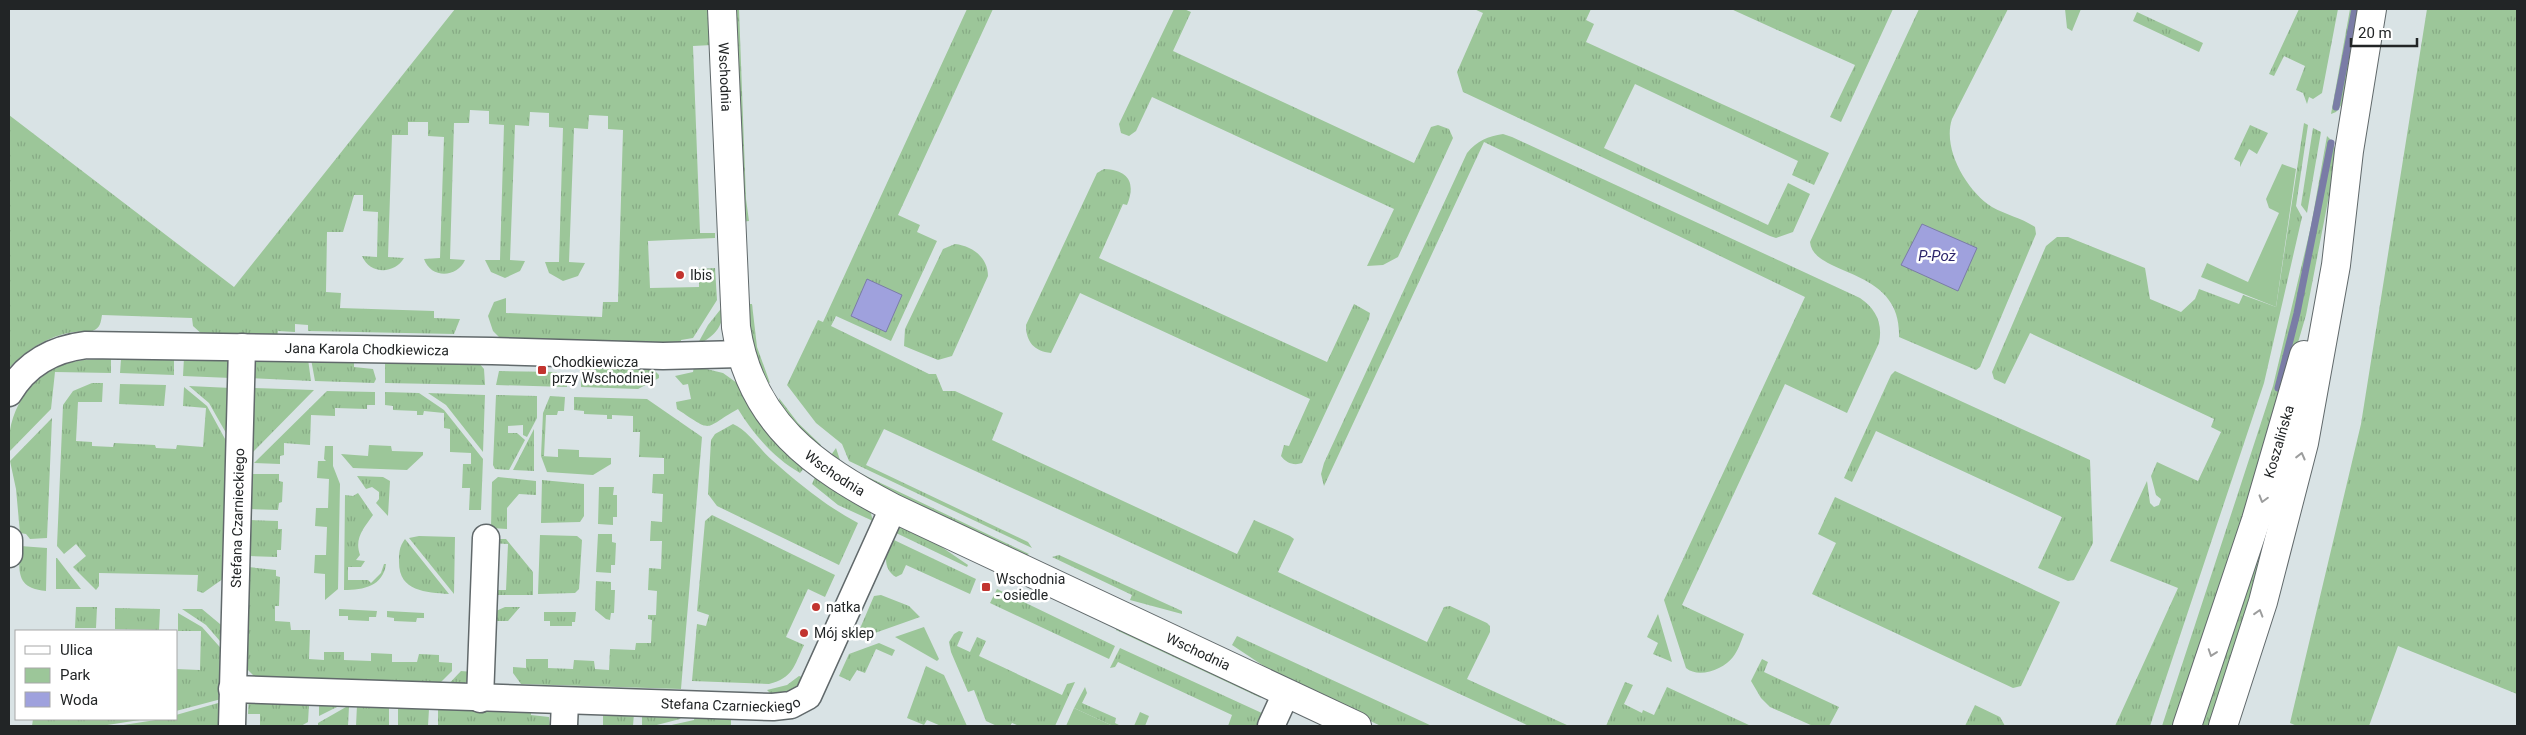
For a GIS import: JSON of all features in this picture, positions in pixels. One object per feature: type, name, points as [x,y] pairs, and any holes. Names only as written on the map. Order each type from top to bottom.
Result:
[{"type":"main road","name":"Wschodnia","points":[[722,9],[734,312],[741,354],[760,402],[791,440],[837,477],[893,508],[1357,726]]},
{"type":"main road","name":"Koszalińska","points":[[2187,726],[2256,520],[2299,374],[2348,151],[2372,9]]},
{"type":"main road","name":"Koszalińska","points":[[2223,726],[2263,602],[2304,442],[2336,266],[2348,151]]},
{"type":"street","name":"Jana Karola Chodkiewicza","points":[[9,392],[18,379],[32,365],[47,356],[75,346],[242,347],[662,356],[741,354]]},
{"type":"street","name":"Stefana Czarnieckiego","points":[[232,726],[242,347]]},
{"type":"street","name":"Stefana Czarnieckiego","points":[[232,689],[480,699],[564,714],[773,707],[799,702],[808,696],[893,508]]},
{"type":"street","points":[[480,699],[486,538]]},
{"type":"street","points":[[9,540],[9,554]]},
{"type":"street","points":[[1271,726],[1286,693]]},
{"type":"green space","points":[[455,9],[710,9],[712,45],[693,46],[700,233],[715,233],[715,238],[648,241],[650,288],[699,287],[699,269],[715,268],[717,300],[693,338],[681,340],[681,346],[500,338],[493,331],[488,316],[494,302],[506,298],[506,313],[602,317],[603,302],[618,302],[623,130],[608,129],[608,116],[589,115],[588,129],[574,128],[569,262],[585,263],[578,276],[563,281],[549,273],[545,262],[559,262],[563,128],[549,127],[549,113],[530,112],[529,126],[515,125],[510,260],[525,261],[520,271],[505,278],[491,272],[485,260],[500,260],[504,125],[489,124],[489,111],[470,110],[469,123],[454,123],[450,259],[465,260],[461,266],[450,273],[438,273],[427,266],[424,259],[440,258],[444,137],[428,136],[428,122],[408,122],[408,135],[392,135],[388,257],[404,258],[400,263],[389,269],[376,269],[371,267],[362,256],[377,257],[378,212],[363,211],[363,195],[354,195],[343,232],[327,232],[326,292],[341,293],[340,308],[434,311],[434,318],[460,319],[454,334],[308,331],[308,325],[295,324],[295,332],[278,331],[277,338],[204,336],[193,326],[192,318],[102,315],[98,328],[91,331],[64,334],[46,340],[23,355],[9,368],[9,115],[234,287]]},
{"type":"green space","points":[[734,9],[739,9],[746,199],[749,221],[741,222]]},
{"type":"green space","points":[[967,9],[993,9],[898,215],[920,225],[917,232],[937,241],[891,341],[836,316],[831,326],[929,374],[936,374],[943,391],[955,391],[1003,413],[992,440],[1237,554],[1254,520],[1290,536],[1294,539],[1278,572],[1427,642],[1444,607],[1450,606],[1487,623],[1490,626],[1490,632],[1467,679],[1569,726],[1529,726],[884,429],[866,465],[1028,542],[1032,548],[849,461],[842,444],[816,423],[787,385],[818,320],[823,322]]},
{"type":"green space","points":[[1174,9],[1184,9],[1191,12],[1173,51],[1414,163],[1431,127],[1438,125],[1449,129],[1453,138],[1398,257],[1383,265],[1367,266],[1394,209],[1152,97],[1136,131],[1129,136],[1121,133],[1119,124]]},
{"type":"green space","points":[[1474,9],[1591,9],[1586,20],[1594,24],[1586,42],[1829,153],[1814,185],[1792,175],[1798,161],[1635,84],[1604,148],[1768,225],[1788,183],[1810,194],[1793,232],[1776,238],[1770,236],[1463,92],[1457,72],[1483,13]]},
{"type":"green space","points":[[1731,9],[1893,9],[1841,122],[1830,117],[1855,65]]},
{"type":"green space","points":[[1919,9],[2008,9],[1952,119],[1951,143],[1959,168],[1974,191],[1992,207],[2035,227],[2036,234],[1980,367],[1976,370],[1899,337],[1896,314],[1887,297],[1873,285],[1826,262],[1815,253],[1810,242]]},
{"type":"green space","points":[[2065,9],[2081,9],[2072,31],[2067,28]]},
{"type":"green space","points":[[2299,9],[2338,9],[2322,93],[2313,99],[2309,97],[2307,104],[2303,93],[2296,90],[2305,66],[2284,56],[2274,76],[2269,74]]},
{"type":"green space","points":[[2350,9],[2361,9],[2343,103],[2336,112],[2331,114]]},
{"type":"green space","points":[[2427,9],[2517,9],[2517,694],[2398,646],[2369,726],[2297,726],[2290,723],[2361,424]]},
{"type":"green space","points":[[2137,12],[2203,43],[2199,52],[2133,21]]},
{"type":"green space","points":[[2304,123],[2308,125],[2296,206],[2302,217],[2264,383],[2150,726],[2115,726],[2178,588],[2110,561],[2147,481],[2150,503],[2154,507],[2159,505],[2161,499],[2156,495],[2151,476],[2157,462],[2198,481],[2221,432],[2211,427],[2214,419],[2030,333],[2005,384],[1994,379],[1992,372],[2046,246],[2057,237],[2068,237],[2145,268],[2150,299],[2181,312],[2195,299],[2199,289],[2239,304],[2243,295],[2276,307]]},
{"type":"green space","points":[[2250,125],[2268,133],[2257,154],[2249,149],[2240,167],[2240,162],[2234,159]]},
{"type":"green space","points":[[2313,128],[2321,132],[2307,213],[2301,205]]},
{"type":"green space","points":[[1503,134],[1860,298],[1866,302],[1877,317],[1880,329],[1879,343],[1847,413],[1785,384],[1682,605],[1744,634],[1733,657],[1718,669],[1698,673],[1686,668],[1664,600],[1805,297],[1484,142],[1324,486],[1321,474],[1324,463],[1467,153],[1483,140]]},
{"type":"green space","points":[[2327,136],[2332,141],[2337,154],[2306,315],[2273,429],[2174,726],[2162,726],[2273,386],[2311,226]]},
{"type":"green space","points":[[2282,164],[2296,169],[2276,307],[2201,277],[2207,263],[2248,282],[2279,213],[2269,208],[2266,199]]},
{"type":"green space","points":[[1104,169],[1113,170],[1125,175],[1131,190],[1127,205],[1123,204],[1099,258],[1327,362],[1354,304],[1370,313],[1369,319],[1302,463],[1290,463],[1281,456],[1284,445],[1289,446],[1310,399],[1080,293],[1051,353],[1036,348],[1029,341],[1026,325],[1097,173]]},
{"type":"green space","points":[[955,244],[968,247],[978,254],[985,264],[988,276],[952,356],[938,360],[904,346],[905,329],[943,249]]},
{"type":"green space","points":[[744,304],[752,304],[757,347],[770,383],[761,379]]},
{"type":"green space","points":[[724,305],[724,312],[718,329],[709,338],[697,345],[708,325]]},
{"type":"green space","points":[[174,357],[174,375],[120,373],[121,359]]},
{"type":"green space","points":[[184,357],[226,357],[229,362],[231,378],[183,376]]},
{"type":"green space","points":[[256,358],[308,359],[311,381],[248,378],[248,369]]},
{"type":"green space","points":[[111,359],[111,373],[55,372],[51,409],[9,452],[12,422],[17,408],[33,384],[57,367],[72,362]]},
{"type":"green space","points":[[311,359],[354,361],[354,367],[373,369],[376,379],[374,383],[315,381]]},
{"type":"green space","points":[[385,360],[478,362],[484,369],[485,385],[385,383]]},
{"type":"green space","points":[[581,365],[650,366],[659,375],[659,378],[638,389],[581,387]]},
{"type":"green space","points":[[694,366],[723,373],[737,383],[806,466],[800,473],[782,461],[765,445],[750,428],[738,409],[708,426],[677,409],[676,402],[691,399],[688,384],[683,385],[675,376],[693,372]]},
{"type":"green space","points":[[499,371],[557,372],[557,379],[567,379],[567,387],[496,385]]},
{"type":"green space","points":[[1895,371],[2090,460],[2093,543],[2074,580],[2068,581],[2038,568],[2062,517],[1876,431],[1852,482],[1844,478],[1891,375]]},
{"type":"green space","points":[[92,383],[103,383],[102,402],[78,402],[76,441],[92,442],[92,446],[113,447],[114,443],[155,445],[156,448],[176,449],[177,445],[203,447],[206,408],[183,406],[184,387],[207,406],[230,448],[227,576],[203,593],[197,591],[198,575],[99,573],[99,586],[96,590],[73,567],[86,556],[76,544],[64,554],[57,546],[63,405],[73,391]]},
{"type":"green space","points":[[120,384],[166,385],[164,406],[119,404]]},
{"type":"green space","points":[[189,386],[231,388],[230,440],[209,403]]},
{"type":"green space","points":[[252,388],[314,390],[253,452],[251,451]]},
{"type":"green space","points":[[327,391],[375,392],[375,405],[367,405],[367,409],[335,408],[335,416],[311,415],[310,445],[284,443],[284,455],[280,456],[280,464],[254,463]]},
{"type":"green space","points":[[385,392],[419,393],[444,410],[483,459],[481,510],[469,510],[470,488],[462,488],[463,464],[471,464],[471,453],[450,452],[450,429],[444,428],[444,413],[424,411],[423,415],[417,415],[417,411],[393,410],[393,406],[385,405]]},
{"type":"green space","points":[[428,393],[485,395],[483,452],[446,405]]},
{"type":"green space","points":[[496,395],[537,396],[537,418],[527,437],[523,435],[523,425],[508,426],[508,433],[517,433],[525,440],[509,470],[495,469],[493,465]]},
{"type":"green space","points":[[550,396],[565,397],[564,411],[558,411],[557,415],[546,415],[544,456],[541,456],[543,413]]},
{"type":"green space","points":[[574,397],[647,399],[702,437],[681,689],[521,684],[513,673],[513,667],[526,668],[526,659],[548,659],[548,668],[573,669],[574,660],[594,661],[595,669],[609,670],[610,649],[635,650],[636,643],[651,643],[652,620],[648,619],[648,615],[656,615],[657,591],[648,590],[649,568],[661,569],[662,541],[650,541],[651,521],[662,522],[663,494],[652,493],[653,474],[664,474],[664,458],[639,457],[640,432],[633,432],[633,416],[612,415],[612,419],[607,419],[607,415],[584,414],[584,411],[574,410]]},
{"type":"green space","points":[[779,398],[798,423],[821,445],[817,450],[781,412]]},
{"type":"green space","points":[[52,418],[47,538],[30,539],[26,534],[20,533],[16,489],[10,461]]},
{"type":"green space","points":[[733,424],[744,431],[767,456],[803,486],[824,502],[858,523],[839,565],[717,506],[708,494],[711,440],[715,434]]},
{"type":"green space","points":[[534,429],[534,471],[513,470]]},
{"type":"green space","points":[[369,445],[391,446],[392,451],[423,452],[423,455],[407,470],[353,468],[341,454],[368,456]]},
{"type":"green space","points":[[325,446],[333,446],[333,466],[340,484],[338,589],[325,600],[325,574],[314,573],[315,555],[326,555],[327,527],[315,526],[316,508],[328,508],[329,479],[317,478],[318,461],[326,461],[324,459]]},
{"type":"green space","points":[[836,448],[841,463],[845,466],[1029,554],[1024,557],[898,498],[829,458]]},
{"type":"green space","points":[[558,449],[579,450],[579,457],[611,458],[611,464],[593,475],[547,472],[541,456],[558,457]]},
{"type":"green space","points":[[250,474],[279,474],[279,481],[283,482],[282,502],[279,503],[278,510],[249,509]]},
{"type":"green space","points":[[816,475],[870,510],[873,521],[838,505],[812,484]]},
{"type":"green space","points":[[357,476],[383,477],[390,481],[388,516],[376,503],[379,499],[379,492],[372,487],[366,489]]},
{"type":"green space","points":[[498,477],[536,481],[536,495],[519,494],[507,508],[507,529],[491,528],[492,482]]},
{"type":"green space","points":[[542,480],[584,484],[584,516],[580,522],[541,523]]},
{"type":"green space","points":[[599,487],[614,487],[613,495],[617,495],[617,517],[613,517],[613,525],[598,524]]},
{"type":"green space","points":[[358,493],[373,515],[363,529],[358,543],[360,555],[356,560],[365,561],[361,567],[348,567],[348,580],[368,580],[371,583],[381,573],[384,564],[386,564],[377,582],[365,588],[344,590],[345,495],[353,496]]},
{"type":"green space","points":[[1835,497],[2060,602],[2021,686],[2013,688],[1812,594],[1836,543],[1818,534]]},
{"type":"green space","points":[[712,515],[835,575],[825,597],[808,589],[786,637],[804,645],[788,675],[769,684],[692,681],[697,624],[706,626],[709,615],[697,611],[705,521]]},
{"type":"green space","points":[[249,520],[278,521],[278,529],[282,529],[281,550],[277,550],[277,557],[248,556]]},
{"type":"green space","points":[[2267,525],[2272,526],[2212,726],[2199,726]]},
{"type":"green space","points":[[903,527],[924,535],[968,565],[967,567],[892,531]]},
{"type":"green space","points":[[598,534],[612,534],[612,542],[616,543],[615,565],[611,565],[611,573],[596,572]]},
{"type":"green space","points":[[540,535],[577,536],[582,540],[579,589],[575,593],[538,594]]},
{"type":"green space","points":[[419,536],[455,537],[454,594],[409,538]]},
{"type":"green space","points":[[405,539],[449,594],[423,591],[409,585],[404,579],[400,572],[399,556],[400,547]]},
{"type":"green space","points":[[491,539],[506,539],[533,572],[533,595],[489,595],[489,590],[506,590],[508,544],[490,543]]},
{"type":"green space","points":[[894,540],[976,579],[970,594],[906,565],[902,574],[896,577],[891,574],[886,559],[888,549]]},
{"type":"green space","points":[[20,546],[47,548],[46,591],[29,586],[21,577],[19,563]]},
{"type":"green space","points":[[1059,555],[1182,611],[1182,614],[1130,600],[1132,595],[1052,557]]},
{"type":"green space","points":[[57,558],[81,589],[56,589]]},
{"type":"green space","points":[[248,567],[276,570],[276,576],[280,577],[279,606],[275,606],[275,621],[290,622],[291,630],[310,630],[309,659],[324,660],[324,652],[344,652],[344,660],[371,661],[371,653],[392,654],[392,662],[417,662],[419,654],[439,655],[439,662],[452,663],[452,671],[436,687],[257,679],[246,668]]},
{"type":"green space","points":[[596,581],[611,582],[611,590],[615,590],[614,613],[611,613],[610,620],[595,610]]},
{"type":"green space","points":[[997,589],[1115,646],[1109,659],[990,603]]},
{"type":"green space","points":[[881,595],[909,606],[920,617],[855,640],[874,596]]},
{"type":"green space","points":[[76,607],[97,607],[96,628],[75,628]]},
{"type":"green space","points":[[505,607],[520,607],[508,621],[488,621],[496,611]]},
{"type":"green space","points":[[115,608],[160,609],[159,630],[115,629]]},
{"type":"green space","points":[[182,609],[202,609],[226,629],[226,648],[206,625]]},
{"type":"green space","points":[[339,609],[377,611],[376,617],[369,617],[369,621],[348,620],[348,616],[339,616]]},
{"type":"green space","points":[[387,611],[424,613],[424,618],[417,618],[416,622],[394,621],[394,618],[387,617]]},
{"type":"green space","points":[[544,612],[576,612],[575,622],[572,622],[572,626],[550,626],[550,621],[544,621]]},
{"type":"green space","points":[[178,613],[202,627],[226,654],[225,698],[178,710],[178,669],[200,670],[201,631],[178,630]]},
{"type":"green space","points":[[1658,614],[1672,662],[1653,654],[1658,643],[1647,637]]},
{"type":"green space","points":[[1118,626],[1255,690],[1261,698],[1116,630]]},
{"type":"green space","points":[[924,627],[939,659],[937,661],[895,637]]},
{"type":"green space","points":[[959,631],[963,632],[957,646],[970,652],[977,637],[986,641],[979,656],[1062,695],[1067,684],[1075,682],[1055,726],[1019,726],[1012,723],[1010,726],[997,726],[986,721],[974,690],[968,692],[951,652],[949,642],[954,634]]},
{"type":"green space","points":[[1237,636],[1432,726],[1381,726],[1294,686],[1232,645]]},
{"type":"green space","points":[[879,643],[895,650],[892,656],[876,649],[865,673],[857,670],[850,681],[839,676],[849,654]]},
{"type":"green space","points":[[1120,648],[1264,714],[1259,726],[1228,726],[1232,715],[1118,662],[1115,667],[1110,668]]},
{"type":"green space","points":[[1762,659],[1768,662],[1764,672],[1839,707],[1829,726],[1813,726],[1770,707],[1761,698],[1751,681]]},
{"type":"green space","points":[[926,666],[944,675],[967,726],[941,726],[927,720],[924,725],[907,718]]},
{"type":"green space","points":[[461,671],[473,672],[467,681],[460,686],[441,692]]},
{"type":"green space","points":[[799,676],[806,678],[798,688],[776,699],[767,690],[787,685]]},
{"type":"green space","points":[[1625,682],[1633,685],[1624,704],[1642,713],[1643,710],[1654,715],[1667,687],[1751,726],[1606,726]]},
{"type":"green space","points":[[1085,687],[1087,693],[1082,703],[1116,718],[1115,723],[1121,726],[1113,726],[1074,708]]},
{"type":"green space","points":[[249,696],[305,699],[309,705],[308,722],[301,726],[260,726],[260,714],[248,714]]},
{"type":"green space","points":[[325,700],[345,703],[319,716],[319,706]]},
{"type":"green space","points":[[225,701],[224,726],[117,726],[156,720],[178,720],[178,714]]},
{"type":"green space","points":[[357,705],[389,707],[389,726],[356,726]]},
{"type":"green space","points":[[1975,705],[2000,717],[2005,726],[1965,726]]},
{"type":"green space","points":[[398,706],[426,706],[429,709],[428,726],[398,726]]},
{"type":"green space","points":[[438,706],[531,708],[531,715],[549,717],[550,726],[438,726]]},
{"type":"green space","points":[[349,707],[348,726],[318,726],[318,723]]},
{"type":"green space","points":[[1074,708],[1113,726],[1066,726]]},
{"type":"green space","points":[[603,711],[634,713],[633,726],[603,726]]},
{"type":"green space","points":[[1140,712],[1149,716],[1145,726],[1134,726]]},
{"type":"green space","points":[[642,713],[682,715],[680,719],[653,726],[642,726]]},
{"type":"green space","points":[[695,714],[731,714],[731,726],[667,726],[694,720]]},
{"type":"green space","points":[[33,720],[140,720],[101,726],[32,726]]},
{"type":"water","name":"P-Poż","points":[[1922,224],[1977,248],[1958,291],[1901,265]]},
{"type":"water","points":[[867,279],[902,295],[886,332],[851,316]]},
{"type":"waterway","points":[[2336,107],[2355,9]]},
{"type":"waterway","points":[[2278,388],[2297,313],[2331,143]]},
{"type":"place","name":"Ibis","points":[[680,275]]},
{"type":"place","name":"Chodkiewicza przy Wschodniej","points":[[542,370]]},
{"type":"place","name":"Wschodnia - osiedle","points":[[986,587]]},
{"type":"place","name":"natka","points":[[816,607]]},
{"type":"place","name":"Mój sklep","points":[[804,633]]}]
